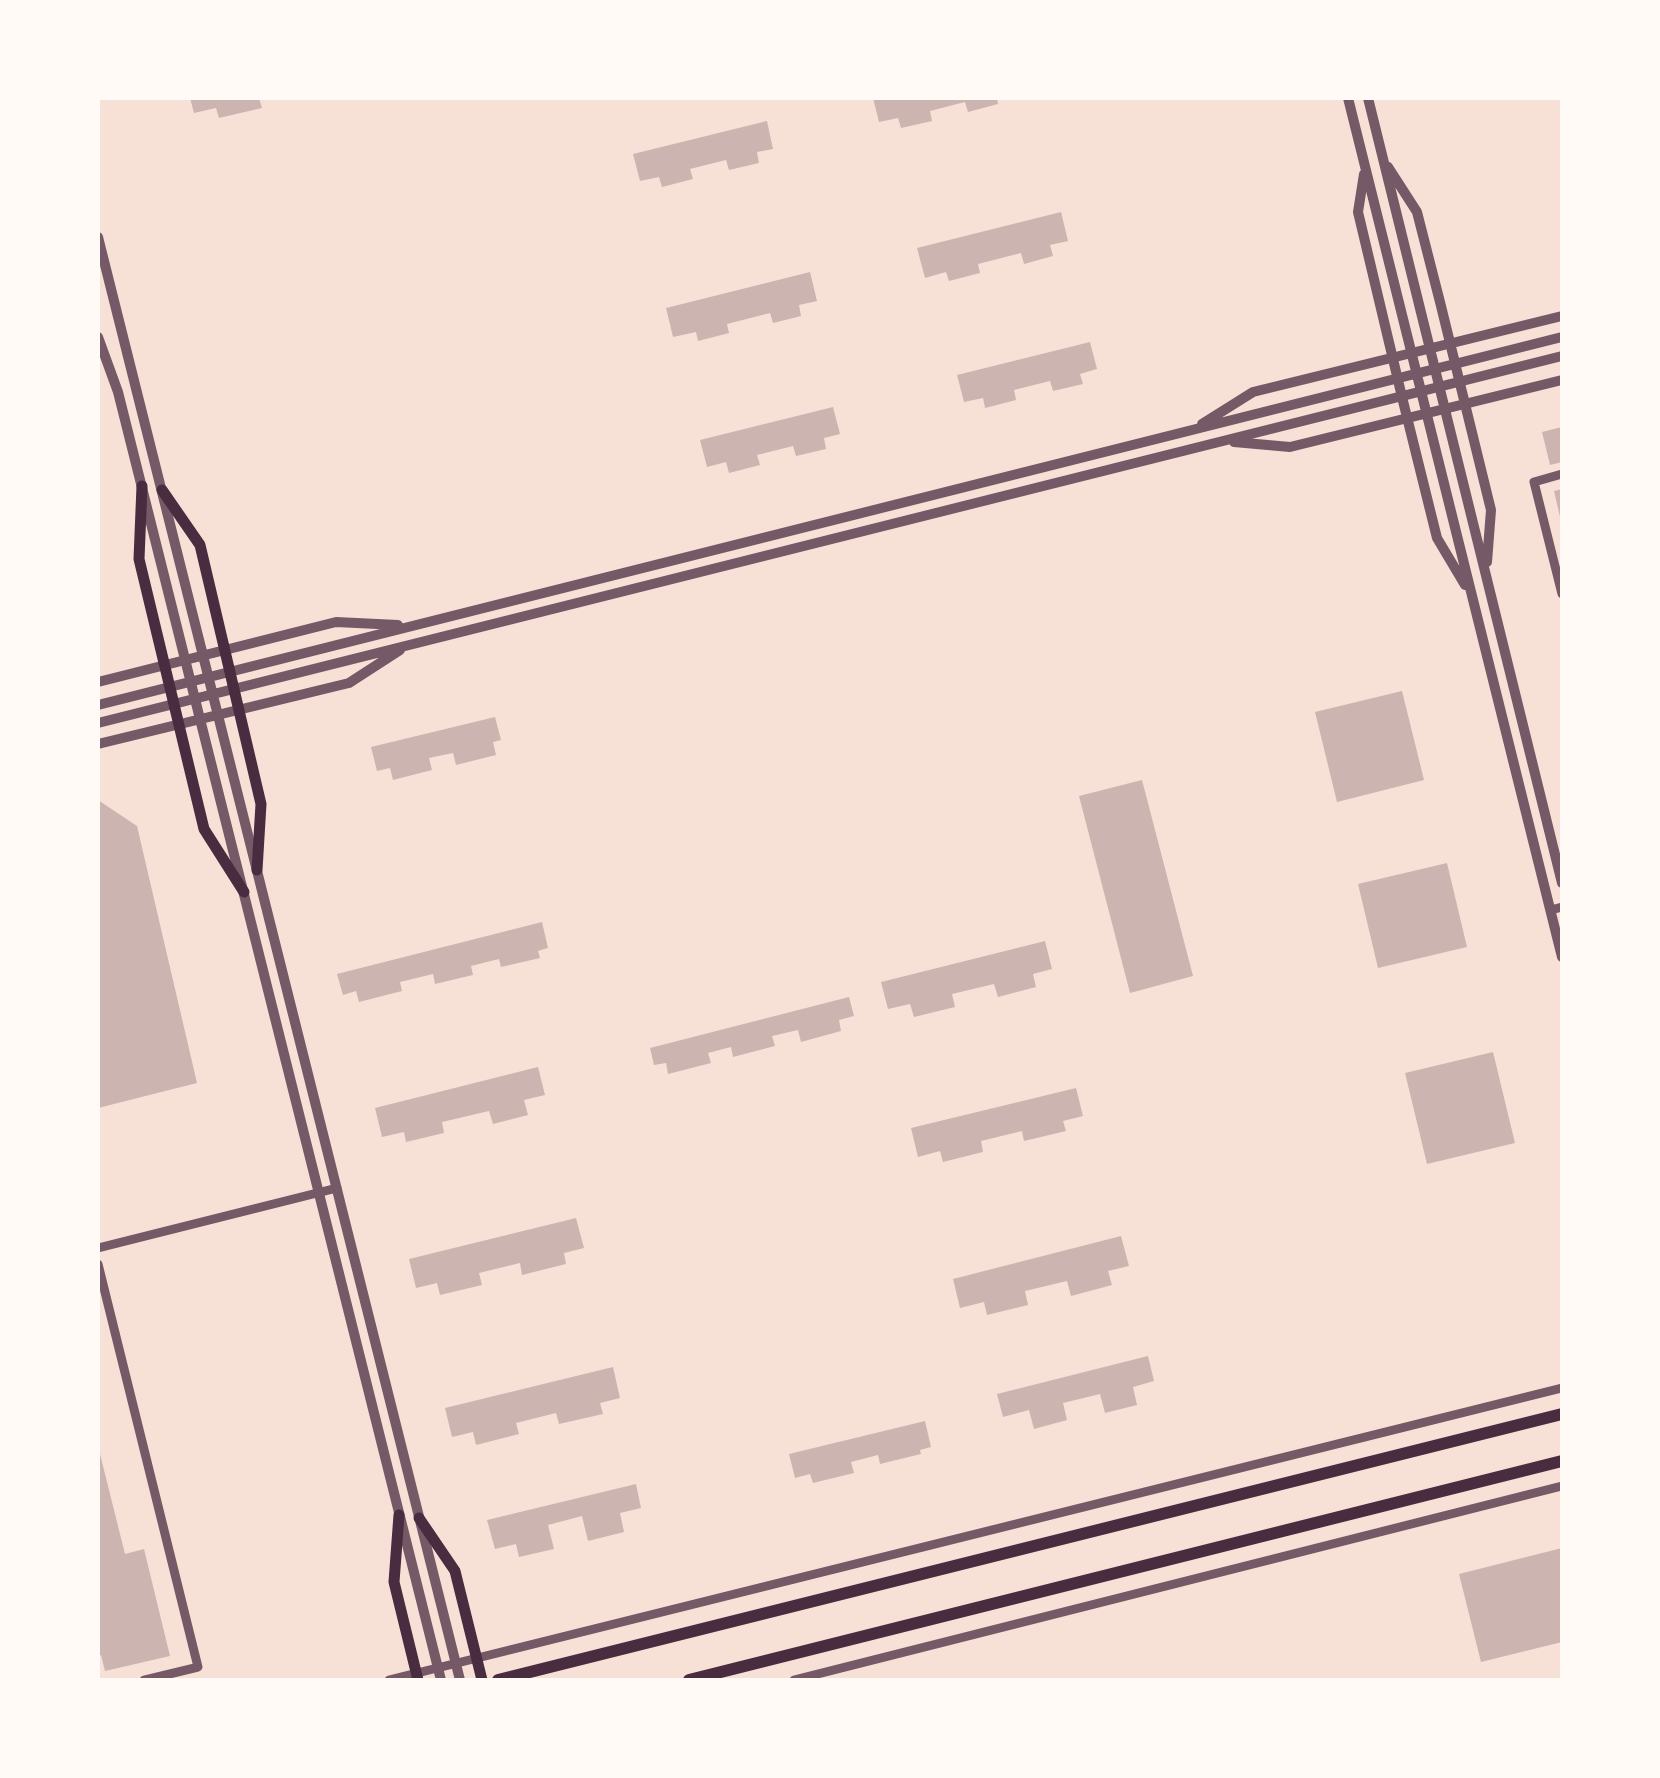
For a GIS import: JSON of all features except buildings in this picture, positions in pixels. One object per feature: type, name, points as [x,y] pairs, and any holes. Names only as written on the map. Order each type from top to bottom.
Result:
[{"type":"main road","points":[[142,486],[139,559],[204,829],[244,892]]},
{"type":"main road","points":[[162,490],[200,546],[261,804],[257,870]]},
{"type":"main road","points":[[498,1680],[1562,1414]]},
{"type":"main road","points":[[689,1680],[1562,1461]]},
{"type":"main road","points":[[399,1515],[394,1582],[417,1677]]},
{"type":"main road","points":[[419,1518],[455,1571],[482,1680]]},
{"type":"street","points":[[1348,98],[1472,596],[1557,909],[1562,957]]},
{"type":"street","points":[[1368,98],[1562,884]]},
{"type":"street","points":[[1383,159],[1417,212],[1460,382],[1491,510],[1486,573]]},
{"type":"street","points":[[1365,168],[1358,212],[1436,538],[1472,596]]},
{"type":"street","points":[[98,237],[460,1680]]},
{"type":"street","points":[[1190,430],[1254,392],[1562,316]]},
{"type":"street","points":[[98,337],[118,392],[142,486],[439,1675]]},
{"type":"street","points":[[98,704],[1562,337]]},
{"type":"street","points":[[98,722],[1562,356]]},
{"type":"street","points":[[1222,441],[1290,447],[1562,380]]},
{"type":"street","points":[[1562,474],[1534,482],[1562,594]]},
{"type":"street","points":[[98,682],[336,622],[409,626]]},
{"type":"street","points":[[98,744],[349,683],[407,645]]},
{"type":"street","points":[[98,1248],[336,1188]]},
{"type":"street","points":[[98,1264],[198,1667],[144,1680]]},
{"type":"street","points":[[389,1680],[439,1675],[455,1664],[476,1658],[1562,1388]]},
{"type":"street","points":[[794,1680],[1562,1486]]}]
